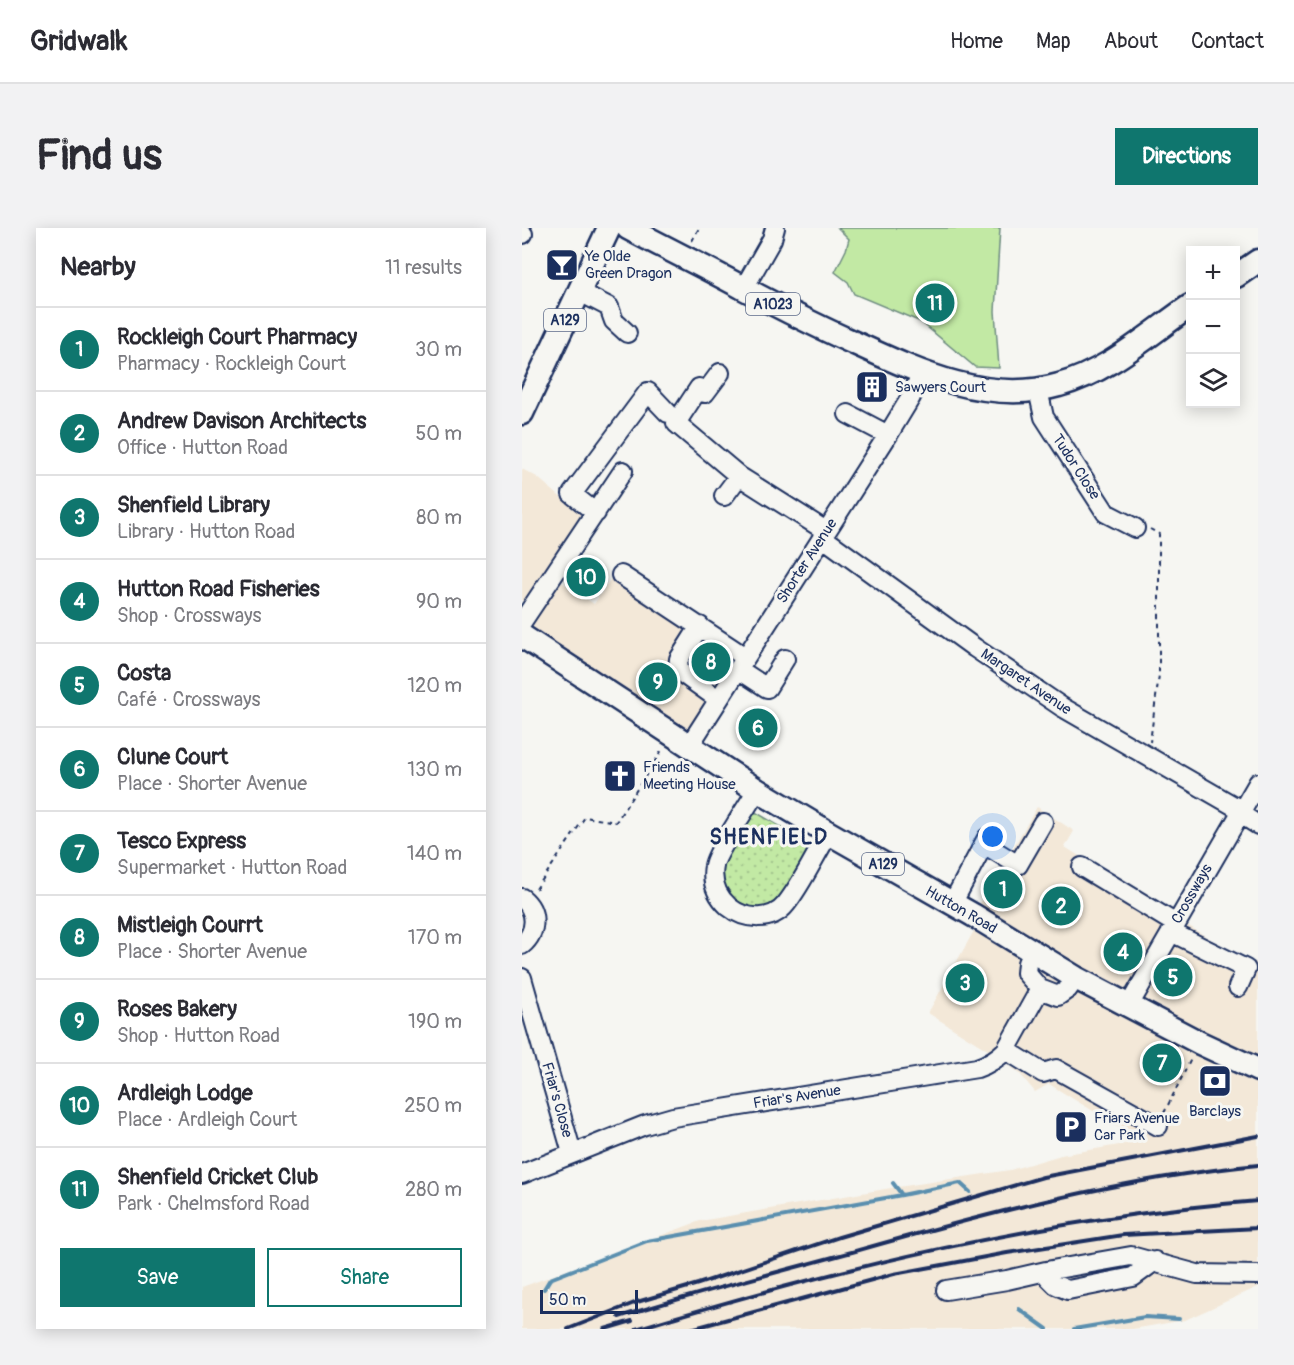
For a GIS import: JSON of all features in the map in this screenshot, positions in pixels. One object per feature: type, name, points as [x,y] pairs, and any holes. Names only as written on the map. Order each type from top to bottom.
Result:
[{"type":"main road","name":"A129","points":[[522,413],[609,228]]},
{"type":"main road","name":"A1023","points":[[628,228],[792,315],[921,374],[976,388],[1006,391],[1038,390],[1078,379],[1104,366],[1186,309]]},
{"type":"main road","points":[[1240,273],[1258,261]]},
{"type":"main road","name":"Hutton Road","points":[[522,636],[680,741],[829,833],[1128,1007],[1258,1070]]},
{"type":"street","points":[[744,288],[772,239],[775,228]]},
{"type":"street","points":[[578,291],[609,307],[615,321],[627,333]]},
{"type":"street","name":"Margaret Avenue","points":[[720,373],[705,393],[699,388],[676,423],[722,463],[824,534],[1004,668],[1062,707],[1240,812],[1258,825]]},
{"type":"street","name":"Shorter Avenue","points":[[680,741],[718,699],[742,663],[888,435],[911,397],[921,374]]},
{"type":"street","name":"Tudor Close","points":[[1038,390],[1044,417],[1106,513],[1135,528]]},
{"type":"street","points":[[596,513],[572,494],[648,392],[668,414]]},
{"type":"street","points":[[848,414],[888,435]]},
{"type":"street","points":[[522,622],[623,471]]},
{"type":"street","points":[[724,496],[739,476]]},
{"type":"street","points":[[621,575],[700,626],[767,688],[785,659]]},
{"type":"street","points":[[700,626],[679,659],[678,665],[680,671],[718,699]]},
{"type":"street","points":[[757,790],[714,863],[713,884],[722,900],[737,914],[755,918],[772,915],[785,906],[829,833]]},
{"type":"street","name":"Crossways","points":[[1128,1007],[1240,812],[1256,791]]},
{"type":"street","points":[[952,904],[986,841],[1018,865],[1043,822]]},
{"type":"street","points":[[1082,867],[1173,928],[1246,969],[1238,987]]},
{"type":"street","points":[[522,945],[534,925],[534,917],[524,900]]},
{"type":"street","points":[[1032,952],[1026,973],[1040,989],[1058,996],[1068,989],[1076,978]]},
{"type":"street","name":"Friar's Close","points":[[522,978],[572,1153]]},
{"type":"street","name":"Friar's Avenue","points":[[522,1174],[645,1125],[673,1117],[977,1068],[999,1058],[1006,1050],[1040,989]]},
{"type":"street","points":[[1006,1050],[1043,1073],[1056,1069],[1158,1126]]},
{"type":"street","points":[[946,1290],[1131,1256],[1197,1274],[1258,1275]]},
{"type":"path","points":[[1135,528],[1140,525],[1159,534],[1159,675],[1151,740],[1144,755]]},
{"type":"path","points":[[524,900],[585,817],[616,822],[680,741]]},
{"type":"path","points":[[1158,1126],[1168,1102],[1200,1043]]},
{"type":"shaded area","points":[[522,469],[537,477],[585,518],[547,572],[594,604],[612,577],[699,635],[683,661],[725,689],[689,746],[522,636]]},
{"type":"shaded area","points":[[1037,807],[1074,831],[1065,847],[1208,938],[1258,963],[1258,1287],[1185,1320],[1133,1329],[522,1329],[522,1287],[700,1221],[1010,1170],[1061,1155],[1142,1141],[1049,1084],[1035,1092],[1020,1074],[999,1057],[928,1013],[980,920],[973,915]]},
{"type":"green space","points":[[838,228],[1000,228],[995,311],[999,368],[975,367],[921,322],[854,294],[848,282],[835,272],[849,239]]},
{"type":"green space","points":[[750,809],[814,846],[788,893],[771,910],[730,905],[717,866]]},
{"type":"waterway","points":[[893,1183],[902,1195],[960,1183],[970,1192]]},
{"type":"waterway","points":[[544,1289],[550,1279],[647,1241],[902,1195]]},
{"type":"waterway","points":[[1019,1309],[1047,1329]]},
{"type":"waterway","points":[[1074,1329],[1145,1317],[1179,1319]]},
{"type":"railway","points":[[568,1329],[637,1302],[839,1237],[1043,1177],[1258,1136]]},
{"type":"railway","points":[[619,1317],[1007,1210],[1157,1179],[1258,1165]]},
{"type":"railway","points":[[636,1329],[790,1285],[944,1248],[1099,1219],[1258,1201]]},
{"type":"railway","points":[[691,1329],[894,1274],[1007,1253],[1123,1235],[1258,1228]]},
{"type":"railway","points":[[605,1329],[632,1321]]},
{"type":"place","name":"Ye Olde Green Dragon","points":[[562,265]]},
{"type":"place","name":"Shenfield Cricket Club","points":[[935,303]]},
{"type":"place","name":"Sawyers Court","points":[[872,387]]},
{"type":"place","name":"Ardleigh Lodge","points":[[586,577]]},
{"type":"place","name":"Mistleigh Courrt","points":[[711,662]]},
{"type":"place","name":"Roses Bakery","points":[[658,682]]},
{"type":"place","name":"Clune Court","points":[[758,728]]},
{"type":"place","name":"Friends Meeting House","points":[[620,776]]},
{"type":"place","name":"Rockleigh Court Pharmacy","points":[[1003,889]]},
{"type":"place","name":"Andrew Davison Architects","points":[[1061,906]]},
{"type":"place","name":"Hutton Road Fisheries","points":[[1123,952]]},
{"type":"place","name":"Costa","points":[[1173,977]]},
{"type":"place","name":"Shenfield Library","points":[[965,983]]},
{"type":"place","name":"Tesco Express","points":[[1162,1063]]},
{"type":"place","name":"Barclays","points":[[1215,1081]]},
{"type":"place","name":"Friars Avenue Car Park","points":[[1071,1127]]},
{"type":"district","name":"SHENFIELD","points":[[769,837]]}]
